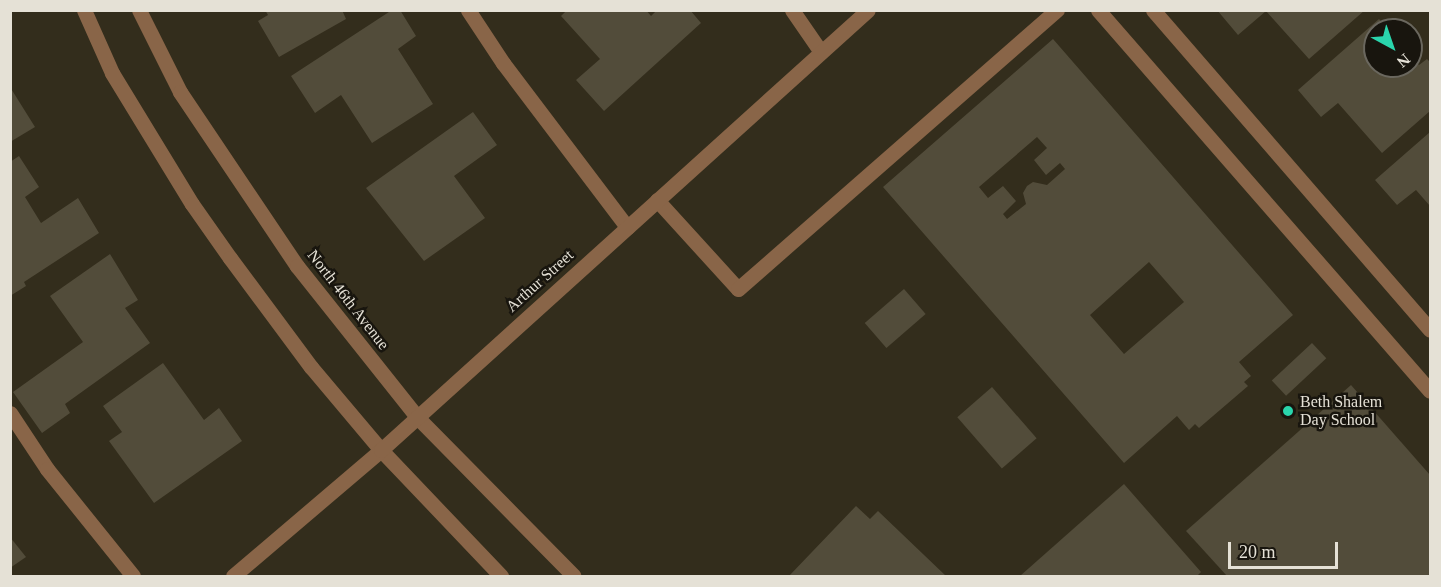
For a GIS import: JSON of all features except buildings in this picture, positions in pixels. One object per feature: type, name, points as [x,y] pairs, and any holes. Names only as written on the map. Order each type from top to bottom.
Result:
[{"type":"street","points":[[84,10],[112,73],[192,204],[311,367],[381,450],[501,576]]},
{"type":"street","name":"North 46th Avenue","points":[[139,10],[180,92],[297,266],[417,417],[574,576]]},
{"type":"street","points":[[468,10],[503,63],[627,227]]},
{"type":"street","points":[[792,10],[820,52]]},
{"type":"street","name":"Arthur Street","points":[[233,576],[381,450],[868,10]]},
{"type":"street","points":[[657,200],[738,289],[1057,10]]},
{"type":"street","points":[[1098,10],[1431,391]]},
{"type":"street","points":[[1153,10],[1431,330]]},
{"type":"street","points":[[10,413],[47,469],[133,576]]},
{"type":"place","name":"Beth Shalem Day School","points":[[1288,411]]}]
